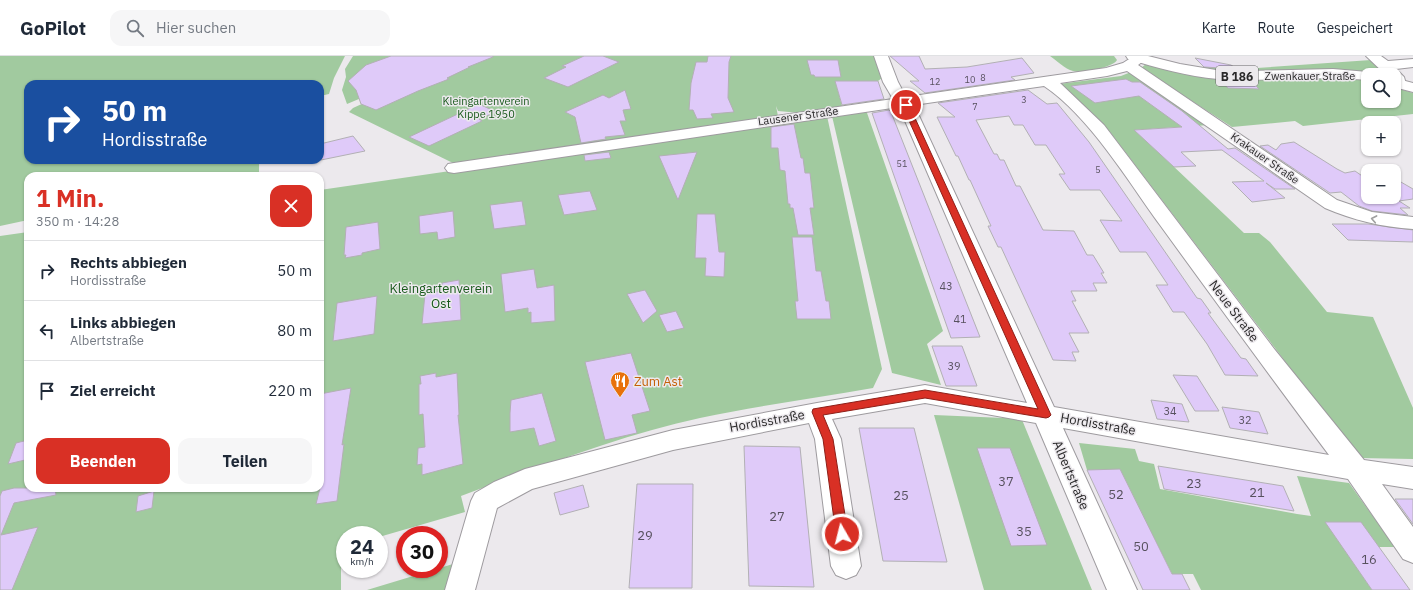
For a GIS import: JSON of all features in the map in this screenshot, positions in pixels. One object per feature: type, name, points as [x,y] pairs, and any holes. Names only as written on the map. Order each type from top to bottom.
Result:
[{"type":"street","name":"Albertstraße","points":[[881,56],[890,80],[901,101],[906,105],[922,140],[1046,415],[1122,590]]},
{"type":"street","points":[[1373,56],[1386,68]]},
{"type":"street","name":"Lausener Straße","points":[[454,168],[901,101],[1107,72],[1134,60]]},
{"type":"street","name":"Zwenkauer Straße","points":[[1134,60],[1200,72],[1226,75],[1336,73],[1361,75]]},
{"type":"street","name":"Krakauer Straße","points":[[1134,60],[1137,70],[1331,204],[1342,209],[1379,220],[1413,223]]},
{"type":"street","points":[[1384,66],[1413,62]]},
{"type":"street","name":"Neue Straße","points":[[1047,81],[1058,89],[1098,128],[1267,356],[1356,470],[1413,550]]},
{"type":"street","points":[[1401,84],[1413,88]]},
{"type":"street","name":"Hordisstraße","points":[[460,590],[485,501],[525,480],[657,444],[718,430],[925,394],[1356,470],[1413,478]]},
{"type":"street","points":[[817,412],[828,439],[846,566]]},
{"type":"green space","points":[[0,56],[345,56],[334,78],[329,94],[324,95],[324,80],[24,80],[24,164],[259,164],[259,172],[24,172],[24,221],[0,226]]},
{"type":"green space","points":[[353,56],[461,56],[347,104],[342,90],[346,77],[345,69]]},
{"type":"green space","name":"Kleingartenverein Kippe 1950","points":[[476,56],[875,56],[882,78],[878,81],[836,83],[842,106],[800,113],[778,111],[776,106],[778,116],[457,165],[349,112],[353,108],[377,97]]},
{"type":"green space","points":[[1050,56],[1114,56],[1117,60],[1115,63],[1104,67],[1090,71],[1077,72],[1067,68]]},
{"type":"green space","points":[[1371,60],[1381,68],[1361,68],[1361,74],[1205,70],[1205,66],[1257,68]]},
{"type":"green space","points":[[1146,64],[1164,68],[1352,78],[1361,80],[1361,108],[1401,108],[1401,89],[1413,93],[1413,114],[1395,116],[1361,116],[1361,120],[1303,126],[1295,121],[1232,127],[1141,68]]},
{"type":"green space","points":[[1131,72],[1209,125],[1135,130],[1244,233],[1259,233],[1270,242],[1327,312],[1373,317],[1413,408],[1413,459],[1359,458],[1110,132],[1059,84],[1121,76]]},
{"type":"green space","points":[[866,110],[943,331],[927,344],[941,385],[892,373],[832,116]]},
{"type":"green space","name":"Kleingartenverein Ost","points":[[827,116],[882,369],[873,388],[700,418],[669,425],[609,443],[461,496],[465,512],[417,526],[396,526],[396,532],[388,534],[388,526],[336,526],[336,578],[341,578],[341,590],[0,590],[0,236],[24,233],[24,492],[324,492],[324,189]]},
{"type":"green space","points":[[1018,410],[1092,590],[984,590],[934,415],[1004,418]]},
{"type":"green space","points":[[1079,443],[1135,449],[1139,461],[1154,464],[1160,489],[1297,514],[1311,516],[1297,476],[1349,483],[1395,547],[1378,547],[1326,522],[1372,590],[1201,590],[1193,574],[1172,574],[1120,470],[1087,470]]},
{"type":"green space","points":[[453,564],[445,590],[367,590],[407,578],[448,578],[448,566]]},
{"type":"building","points":[[391,56],[493,57],[468,67],[470,67],[447,78],[449,79],[376,110],[361,104],[356,90],[348,81],[366,65]]},
{"type":"building","points":[[584,56],[603,56],[619,62],[568,87],[544,78],[566,67],[562,66]]},
{"type":"building","points":[[708,56],[731,56],[729,62],[728,98],[734,112],[711,114],[713,118],[697,119],[693,110],[689,110],[691,83],[696,62],[707,62]]},
{"type":"building","points":[[890,56],[919,56],[925,69],[967,67],[1022,58],[1034,73],[1011,77],[1015,80],[925,93],[910,81],[919,81]]},
{"type":"building","points":[[1195,58],[1231,65],[1237,69],[1204,67]]},
{"type":"building","points":[[807,60],[838,60],[841,77],[815,77],[814,75],[811,75]]},
{"type":"building","points":[[1126,79],[1132,82],[1140,82],[1182,111],[1228,149],[1235,148],[1295,189],[1275,189],[1266,183],[1285,198],[1252,202],[1232,182],[1264,181],[1222,150],[1181,152],[1196,166],[1174,167],[1134,130],[1182,127],[1139,96],[1095,103],[1071,86]]},
{"type":"building","points":[[835,81],[878,81],[884,99],[842,105]]},
{"type":"building","points":[[1220,81],[1251,81],[1259,89],[1228,88]]},
{"type":"building","points":[[625,90],[631,109],[623,110],[626,121],[620,121],[625,135],[605,137],[606,139],[581,143],[575,117],[565,112],[603,95],[609,98]]},
{"type":"building","points":[[1028,90],[1047,104],[1057,103],[1089,142],[1197,298],[1201,299],[1211,313],[1208,313],[1241,358],[1246,359],[1258,376],[1225,375],[1207,344],[1184,312],[1173,312],[1156,285],[1168,285],[1146,252],[1120,252],[1100,220],[1122,221],[1100,190],[1070,190],[1059,174],[1065,174],[1046,145],[1035,145],[1023,125],[1014,125],[1009,116],[976,120],[994,154],[997,154],[1000,160],[1004,160],[1016,186],[1020,186],[1043,230],[1074,231],[1087,255],[1093,255],[1104,273],[1101,273],[1107,283],[1093,283],[1097,291],[1071,291],[1076,301],[1072,301],[1089,333],[1069,333],[1079,352],[1072,352],[1076,361],[1053,360],[1001,247],[998,247],[988,226],[991,226],[970,180],[958,156],[956,156],[937,117],[955,117],[938,103]]},
{"type":"building","points":[[479,104],[496,112],[479,119],[482,121],[429,146],[409,137]]},
{"type":"building","points":[[889,110],[980,337],[951,338],[872,113]]},
{"type":"building","points":[[794,124],[801,158],[803,158],[805,173],[810,173],[814,208],[810,208],[814,235],[798,235],[793,208],[790,208],[790,204],[788,204],[785,171],[780,170],[778,148],[771,148],[771,127]]},
{"type":"building","points":[[353,136],[365,151],[324,159],[324,143]]},
{"type":"building","points":[[1294,142],[1345,173],[1355,171],[1361,175],[1361,204],[1401,204],[1401,202],[1410,208],[1400,208],[1408,215],[1372,211],[1359,206],[1341,192],[1330,193],[1260,146],[1268,145],[1276,150],[1281,144]]},
{"type":"building","points":[[609,152],[611,158],[585,161],[584,155]]},
{"type":"building","points":[[697,152],[678,200],[659,156]]},
{"type":"building","points":[[1401,182],[1413,189],[1413,199],[1401,201]]},
{"type":"building","points":[[590,191],[597,210],[564,215],[558,195]]},
{"type":"building","points":[[522,201],[526,225],[494,229],[490,205]]},
{"type":"building","points":[[453,211],[455,237],[438,240],[437,232],[420,234],[419,216]]},
{"type":"building","points":[[697,214],[715,214],[719,252],[725,252],[724,277],[705,276],[706,258],[695,258]]},
{"type":"building","points":[[378,222],[380,249],[362,253],[362,255],[345,258],[346,227]]},
{"type":"building","points":[[1332,224],[1368,224],[1413,230],[1413,242],[1348,240]]},
{"type":"building","points":[[792,237],[812,237],[816,271],[821,271],[826,301],[829,301],[831,319],[797,319],[795,301],[798,301]]},
{"type":"building","points":[[534,269],[537,288],[554,285],[555,321],[531,323],[531,312],[528,313],[528,308],[505,312],[501,274]]},
{"type":"building","points":[[459,280],[461,320],[422,324],[425,294],[442,291],[442,283]]},
{"type":"building","points":[[645,290],[657,311],[643,323],[627,294]]},
{"type":"building","points":[[377,296],[374,334],[333,341],[337,303]]},
{"type":"building","points":[[676,311],[684,328],[667,332],[659,315]]},
{"type":"building","points":[[932,346],[962,346],[977,386],[946,386]]},
{"type":"building","name":"Zum Ast","points":[[631,353],[650,411],[632,415],[637,433],[605,440],[585,362]]},
{"type":"building","points":[[436,373],[436,377],[457,373],[458,415],[463,464],[422,475],[422,464],[417,465],[418,448],[425,447],[423,414],[419,415],[419,384],[421,384],[420,376]]},
{"type":"building","points":[[1173,375],[1197,376],[1219,411],[1195,411]]},
{"type":"building","points":[[351,388],[342,445],[344,444],[337,501],[316,504],[319,492],[324,492],[324,393]]},
{"type":"building","points":[[542,393],[556,441],[539,446],[534,428],[510,432],[510,413],[511,400]]},
{"type":"building","points":[[1151,400],[1182,404],[1189,422],[1157,419]]},
{"type":"building","points":[[1222,407],[1259,412],[1268,434],[1230,428]]},
{"type":"building","points":[[859,428],[914,428],[947,562],[883,561]]},
{"type":"building","points":[[24,441],[24,460],[8,464],[16,443]]},
{"type":"building","points":[[744,446],[800,447],[814,587],[749,586]]},
{"type":"building","points":[[977,448],[1010,448],[1047,545],[1011,546]]},
{"type":"building","points":[[1158,466],[1283,486],[1294,511],[1164,489]]},
{"type":"building","points":[[1120,469],[1172,574],[1182,574],[1190,590],[1143,590],[1087,470]]},
{"type":"building","points":[[637,484],[693,484],[692,588],[629,588]]},
{"type":"building","points":[[583,485],[589,507],[560,515],[554,493]]},
{"type":"building","points":[[14,488],[24,488],[24,492],[56,492],[56,495],[14,503],[1,535],[38,527],[12,590],[0,590],[0,496],[2,491]]},
{"type":"building","points":[[154,492],[152,508],[136,512],[138,496]]},
{"type":"building","points":[[1395,499],[1413,499],[1413,524]]},
{"type":"building","points":[[1325,522],[1361,522],[1410,590],[1372,590]]},
{"type":"place","name":"Zum Ast","points":[[620,398]]},
{"type":"route","points":[[842,534],[828,439],[817,412],[925,394],[1046,415],[906,105]]}]
